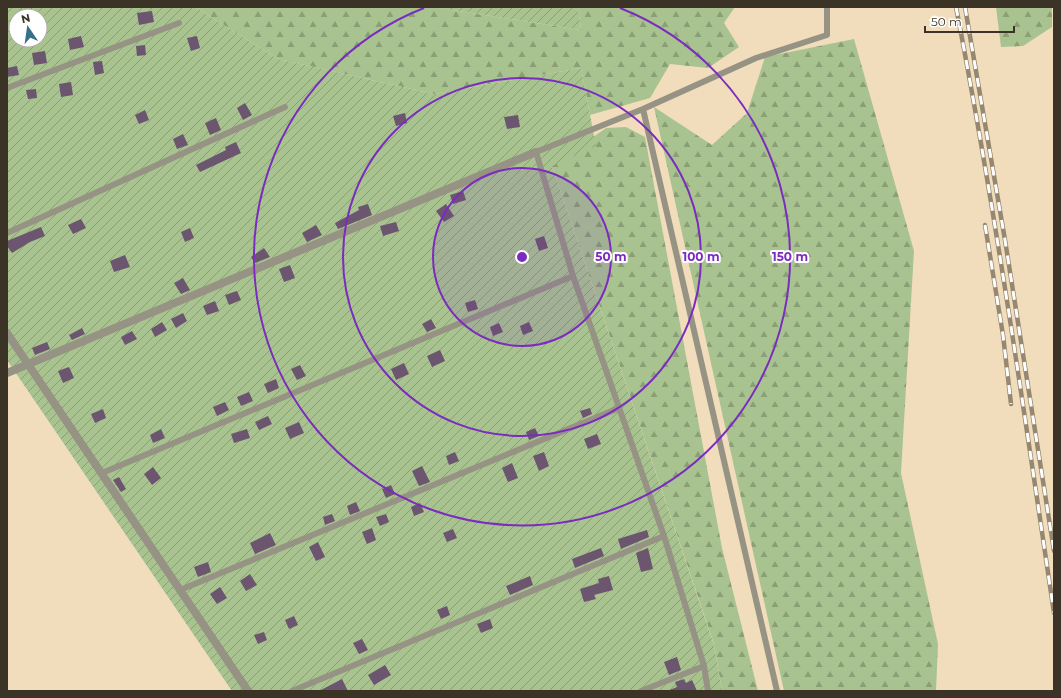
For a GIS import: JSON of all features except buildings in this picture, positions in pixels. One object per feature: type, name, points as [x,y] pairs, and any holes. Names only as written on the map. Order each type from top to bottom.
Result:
[{"type":"street","points":[[7,373],[536,152]]},
{"type":"street","points":[[7,333],[248,691]]},
{"type":"lane","points":[[708,691],[704,666],[664,536],[573,276],[536,152],[643,109],[756,58],[828,34],[827,7]]},
{"type":"lane","points":[[7,88],[179,23]]},
{"type":"lane","points":[[7,233],[285,107]]},
{"type":"lane","points":[[643,109],[777,691]]},
{"type":"lane","points":[[102,473],[573,276]]},
{"type":"lane","points":[[180,590],[619,408]]},
{"type":"lane","points":[[292,691],[664,536]]},
{"type":"lane","points":[[641,691],[704,666]]},
{"type":"green space","points":[[7,7],[195,7],[278,59],[434,94],[581,68],[596,146],[552,166],[714,645],[722,691],[232,691],[7,360]]},
{"type":"green space","points":[[195,7],[433,7],[581,30],[578,7],[735,7],[724,23],[739,47],[708,68],[670,64],[650,98],[590,115],[581,68],[434,94],[278,59]]},
{"type":"green space","points":[[433,7],[578,7],[581,30]]},
{"type":"green space","points":[[996,7],[1052,7],[1052,27],[1023,46],[1001,47]]},
{"type":"green space","points":[[854,39],[914,251],[901,473],[938,644],[936,691],[784,691],[654,107],[712,145],[747,113],[765,57]]},
{"type":"green space","points":[[626,127],[645,137],[722,548],[758,691],[722,691],[714,644],[552,166],[606,128]]},
{"type":"railway","points":[[956,7],[984,158],[1054,613]]},
{"type":"railway","points":[[965,7],[1005,240],[1054,551]]},
{"type":"railway","points":[[985,225],[1003,335],[1011,404]]}]
